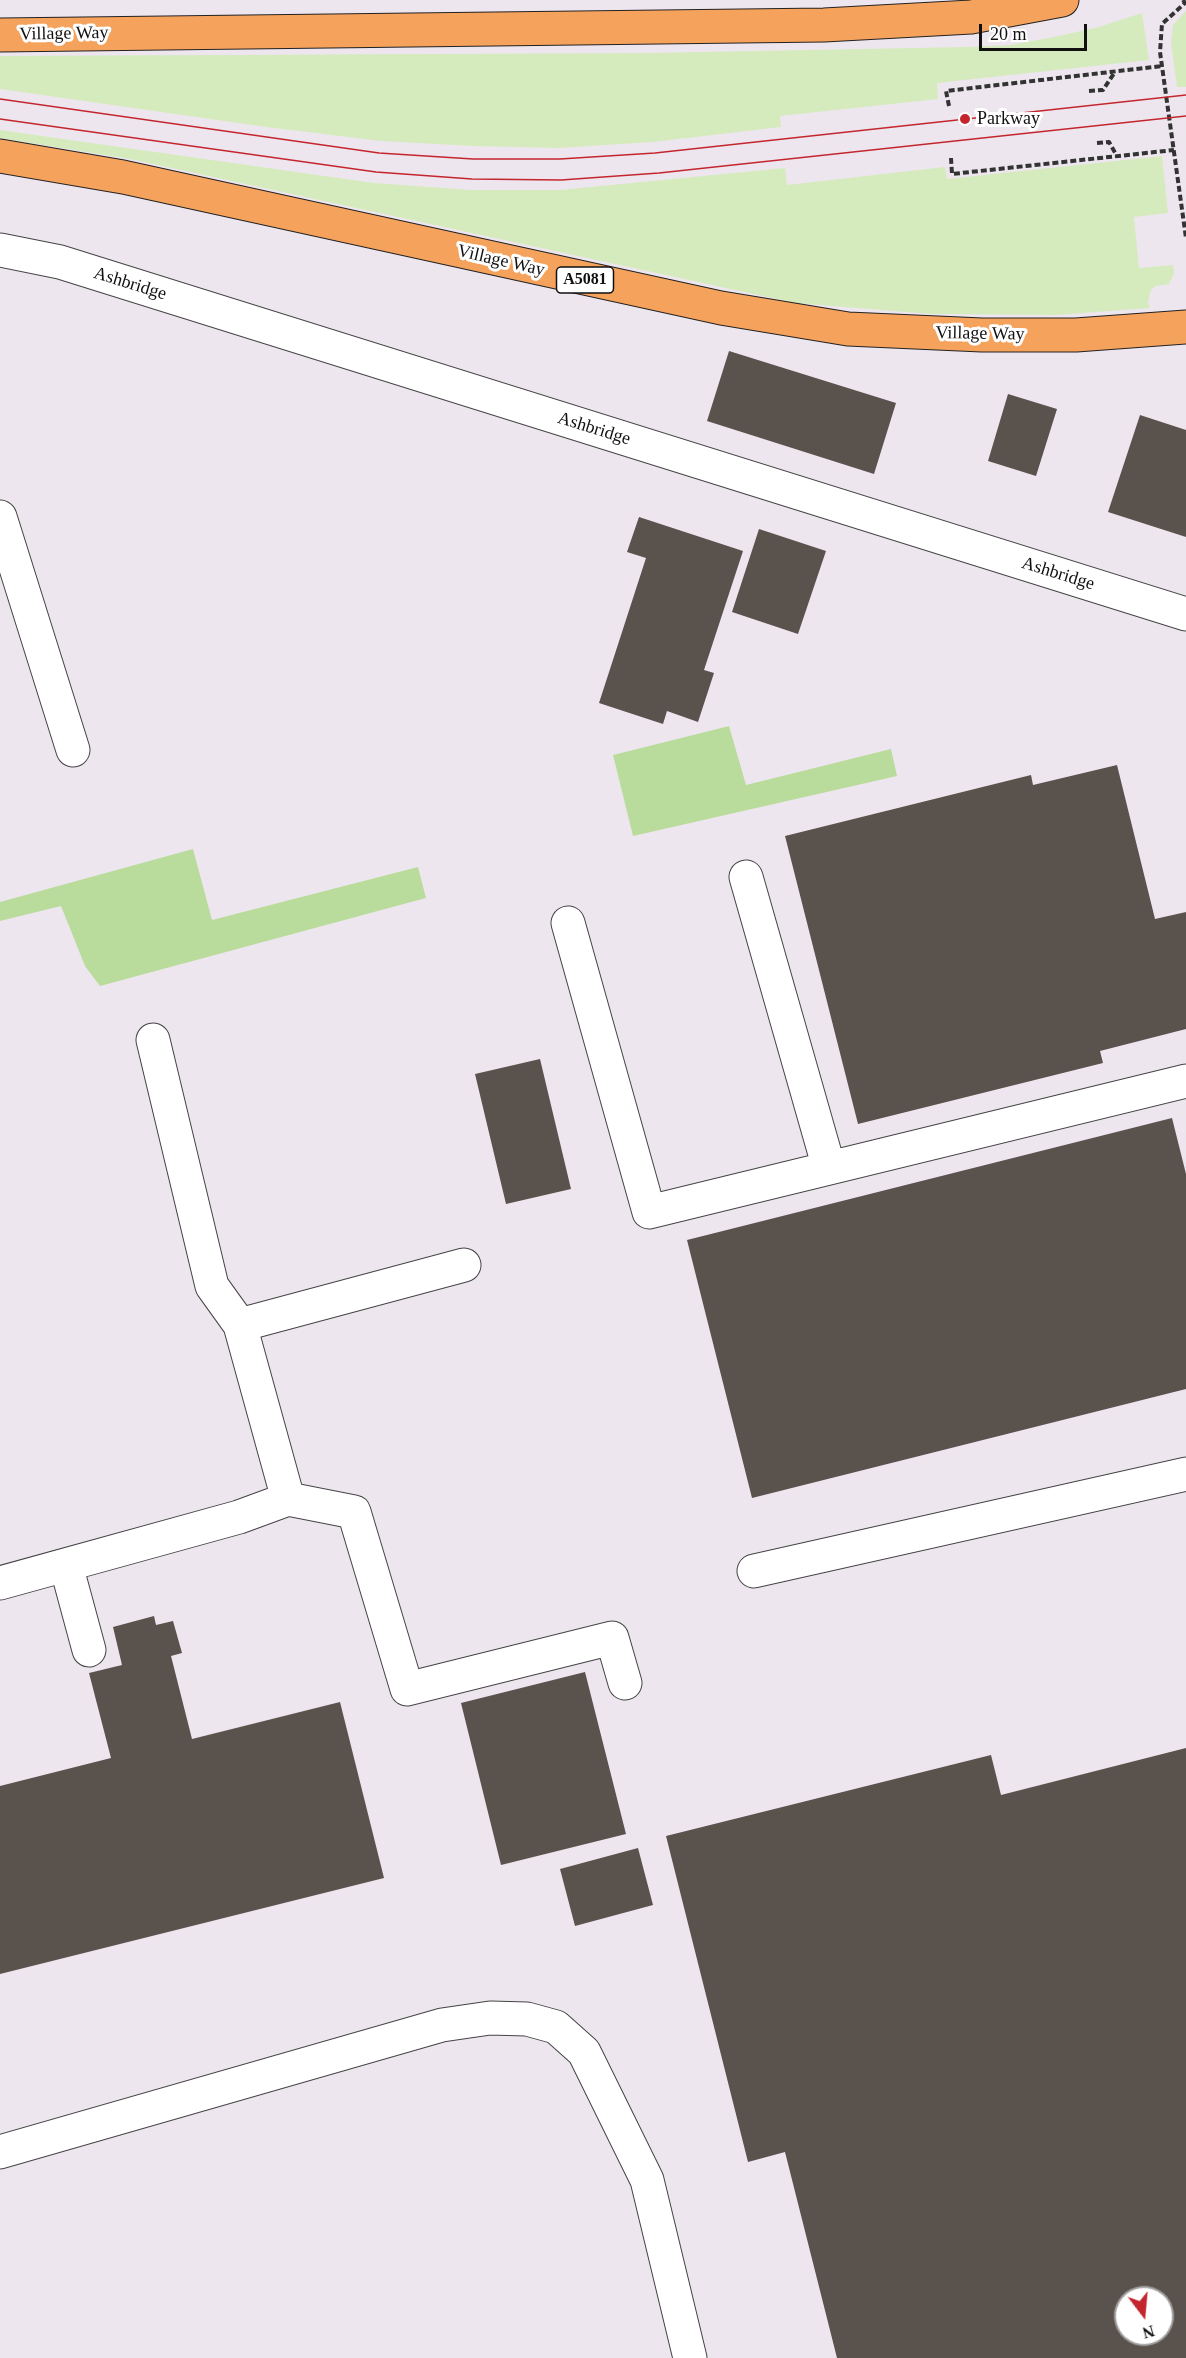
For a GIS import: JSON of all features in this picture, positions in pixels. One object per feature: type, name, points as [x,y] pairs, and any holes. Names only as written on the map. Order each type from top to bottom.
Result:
[{"type":"highway","name":"Village Way","points":[[0,34],[824,25],[971,17],[1062,0]]},
{"type":"highway","name":"Village Way","points":[[0,156],[123,177],[710,306],[848,329],[982,335],[1076,335],[1186,327]]},
{"type":"street","name":"Ashbridge","points":[[0,250],[60,262],[1186,614]]},
{"type":"street","points":[[0,517],[73,750]]},
{"type":"street","points":[[746,877],[829,1168]]},
{"type":"street","points":[[568,923],[650,1212],[1186,1081]]},
{"type":"street","points":[[153,1040],[212,1286],[240,1325],[288,1499]]},
{"type":"street","points":[[240,1325],[464,1265]]},
{"type":"street","points":[[754,1570],[1186,1474]]},
{"type":"street","points":[[0,1582],[239,1517],[288,1499],[354,1512],[407,1689],[612,1638],[625,1683]]},
{"type":"street","points":[[66,1565],[89,1650]]},
{"type":"street","points":[[0,2152],[442,2025],[490,2018],[527,2019],[556,2027],[584,2052],[647,2180],[690,2358]]},
{"type":"path","points":[[1183,0],[1185,3],[1162,24],[1160,52],[1186,238]]},
{"type":"path","points":[[949,106],[946,91],[1162,66]]},
{"type":"path","points":[[1089,92],[1103,90],[1115,72]]},
{"type":"path","points":[[1097,143],[1109,142],[1117,156]]},
{"type":"path","points":[[951,158],[952,174],[1174,150]]},
{"type":"shaded area","points":[[0,0],[1186,0],[1186,2358],[0,2358]]},
{"type":"green space","points":[[1186,11],[1186,87],[1177,87],[1171,42],[1173,25]]},
{"type":"green space","points":[[1142,13],[1149,60],[937,83],[938,99],[780,116],[781,127],[653,142],[559,148],[381,141],[0,89],[0,56],[645,53],[967,47],[1010,45],[1054,37],[1099,27]]},
{"type":"green space","points":[[0,130],[374,183],[472,190],[560,190],[785,168],[787,185],[945,167],[947,179],[1162,156],[1168,213],[1134,217],[1139,268],[1173,265],[1174,273],[1169,284],[1156,286],[1151,290],[1148,302],[1150,308],[1056,315],[931,314],[795,303],[130,159],[0,138]]},
{"type":"green space","points":[[729,726],[746,785],[891,749],[897,776],[633,836],[613,755]]},
{"type":"green space","points":[[193,849],[212,920],[418,867],[426,898],[100,986],[85,966],[61,906],[0,921],[0,902]]},
{"type":"building","points":[[729,351],[896,403],[874,474],[707,421]]},
{"type":"building","points":[[1008,394],[1057,409],[1036,476],[988,461]]},
{"type":"building","points":[[1140,415],[1186,430],[1186,537],[1108,512]]},
{"type":"building","points":[[639,517],[743,551],[704,670],[714,673],[698,722],[667,711],[663,724],[599,703],[646,558],[627,552]]},
{"type":"building","points":[[759,529],[826,551],[798,634],[732,612]]},
{"type":"building","points":[[1117,765],[1155,919],[1186,912],[1186,1029],[1100,1051],[1103,1063],[858,1124],[785,836],[1031,775],[1033,785]]},
{"type":"building","points":[[540,1059],[571,1189],[506,1204],[475,1074]]},
{"type":"building","points":[[1172,1118],[1186,1174],[1186,1389],[752,1498],[687,1240]]},
{"type":"building","points":[[154,1616],[156,1625],[173,1621],[182,1653],[171,1656],[192,1739],[340,1702],[384,1878],[0,1974],[0,1786],[111,1758],[89,1673],[122,1665],[113,1627]]},
{"type":"building","points":[[585,1672],[626,1834],[501,1865],[461,1703]]},
{"type":"building","points":[[1186,1748],[1186,2358],[837,2358],[785,2152],[748,2162],[666,1836],[991,1755],[1001,1795]]},
{"type":"building","points":[[638,1848],[653,1905],[575,1926],[560,1869]]},
{"type":"tram line","points":[[0,99],[379,153],[473,159],[560,159],[655,153],[1186,95]]},
{"type":"tram line","points":[[0,119],[376,172],[472,179],[561,180],[659,173],[1186,116]]},
{"type":"place","name":"Parkway","points":[[965,119]]}]
